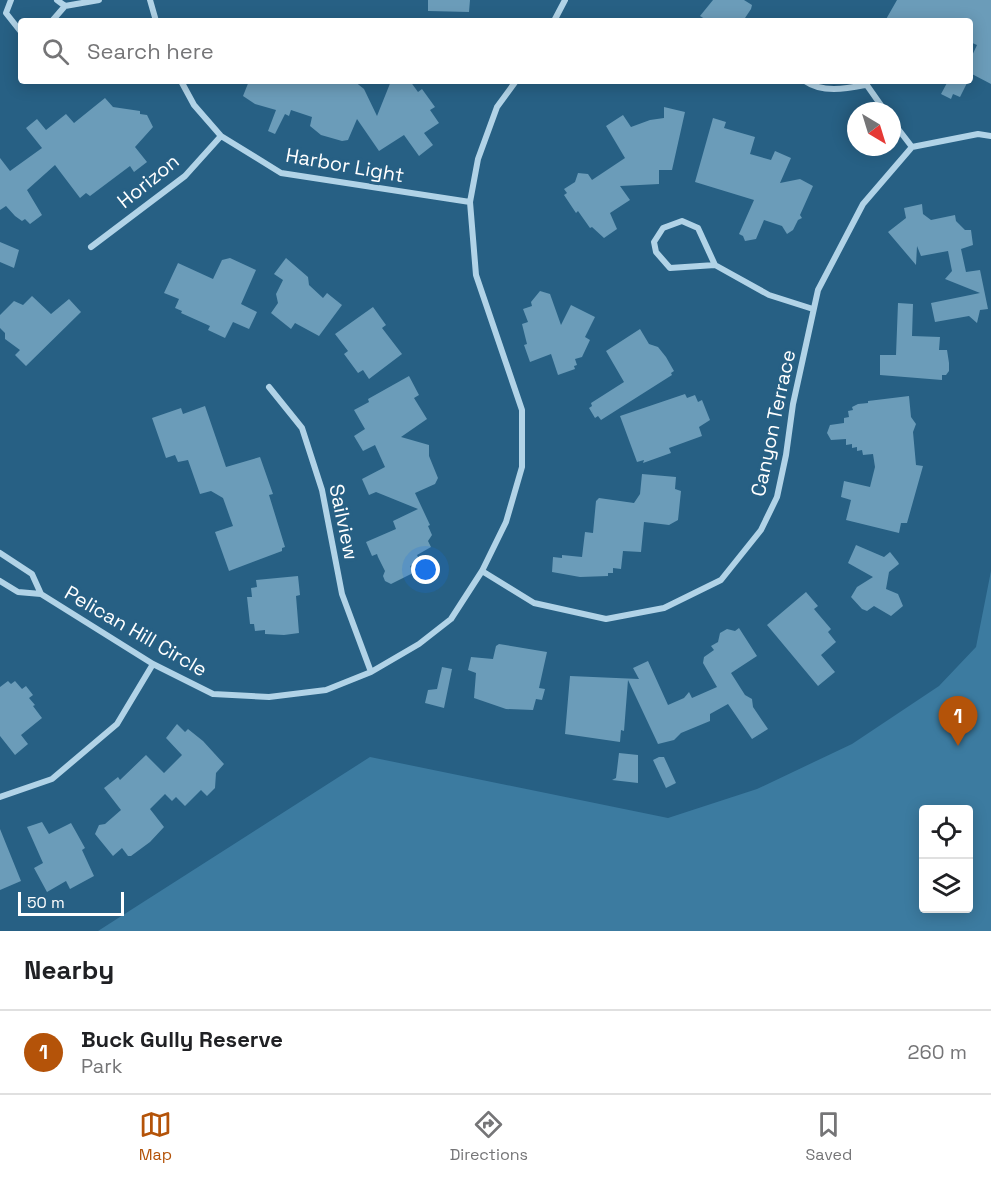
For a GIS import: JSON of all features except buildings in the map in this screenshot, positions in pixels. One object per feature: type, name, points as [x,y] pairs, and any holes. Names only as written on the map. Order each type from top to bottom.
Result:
[{"type":"street","points":[[11,0],[6,13],[18,28]]},
{"type":"street","points":[[57,0],[65,6]]},
{"type":"street","points":[[55,18],[65,6],[99,0]]},
{"type":"street","points":[[150,0],[155,18]]},
{"type":"street","points":[[556,18],[565,0]]},
{"type":"street","name":"Harbor Light","points":[[183,84],[194,105],[222,136],[281,173],[470,202]]},
{"type":"street","name":"Pelican Hill Circle","points":[[0,581],[18,592],[41,594],[153,664],[213,694],[269,697],[326,690],[371,672],[418,644],[450,619],[482,571],[506,522],[522,467],[522,410],[476,275],[470,202],[478,159],[497,107],[514,84]]},
{"type":"street","points":[[814,84],[830,89],[858,84]]},
{"type":"street","points":[[865,84],[878,102]]},
{"type":"street","points":[[901,133],[912,147],[978,134],[991,136]]},
{"type":"street","name":"Horizon","points":[[91,247],[185,176],[222,136]]},
{"type":"street","name":"Canyon Terrace","points":[[482,571],[534,603],[606,619],[664,608],[721,580],[761,530],[777,497],[813,309],[826,272],[863,204],[912,147]]},
{"type":"street","points":[[715,265],[698,228],[682,221],[663,228],[654,242],[656,252],[670,268],[715,265],[769,296],[813,309]]},
{"type":"street","name":"Sailview","points":[[269,387],[302,428],[322,490],[342,594],[371,672]]},
{"type":"street","name":"Pelican Hill Circle","points":[[0,553],[32,574],[41,594]]},
{"type":"street","points":[[0,797],[52,779],[117,724],[153,664]]},
{"type":"shaded area","points":[[991,571],[991,931],[98,931],[370,757],[668,818],[757,789],[852,744],[939,686],[976,647]]},
{"type":"place","name":"Buck Gully Reserve","points":[[958,746]]}]
